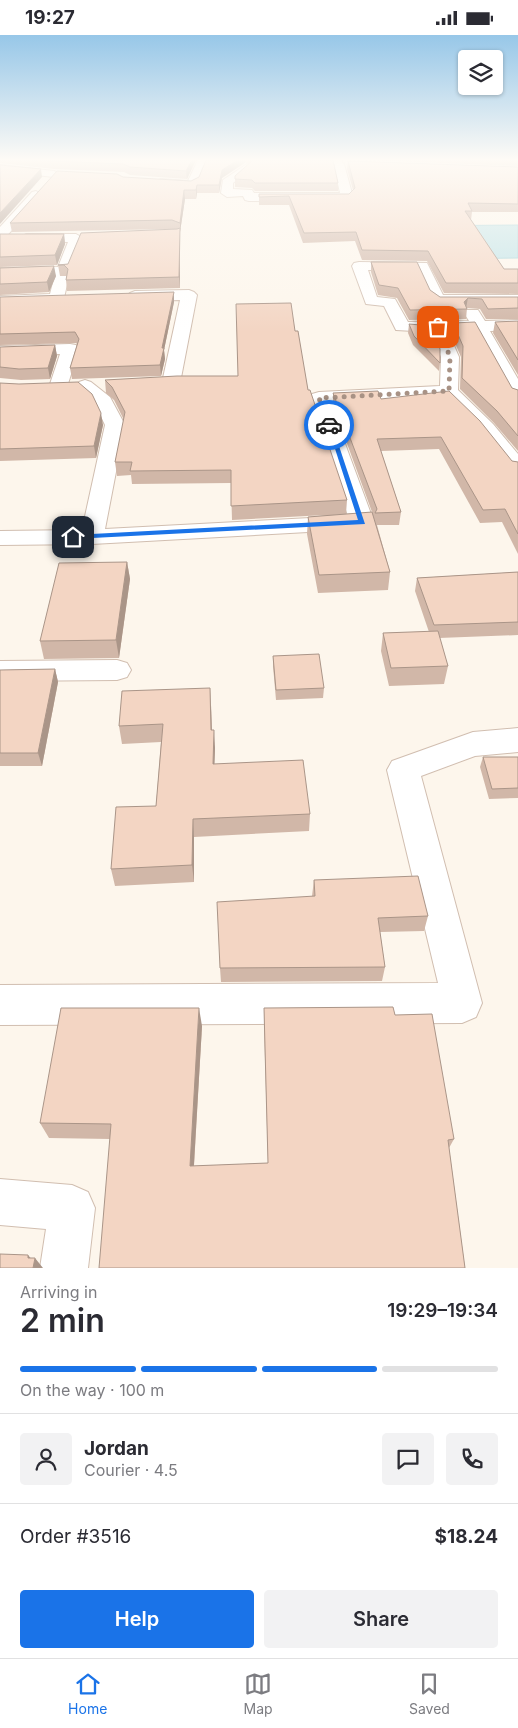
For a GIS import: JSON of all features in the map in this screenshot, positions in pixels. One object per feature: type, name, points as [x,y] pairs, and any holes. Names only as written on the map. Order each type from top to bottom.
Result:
[{"type":"street","points":[[0,236],[17,218]]},
{"type":"street","points":[[0,236],[81,238],[63,271],[56,298]]},
{"type":"street","points":[[438,300],[422,266],[359,266],[371,301],[390,303],[438,300],[518,300]]},
{"type":"street","points":[[0,272],[63,271]]},
{"type":"street","points":[[39,387],[171,383],[190,295],[123,297]]},
{"type":"street","points":[[0,301],[75,297]]},
{"type":"street","points":[[464,300],[518,395]]},
{"type":"street","points":[[390,303],[402,327],[518,325]]},
{"type":"street","points":[[438,327],[450,357],[449,391],[486,428],[518,468]]},
{"type":"street","points":[[0,351],[70,349],[58,387]]},
{"type":"street","points":[[85,386],[103,401],[115,425],[92,537]]},
{"type":"street","points":[[0,538],[92,537],[362,522],[319,398],[449,391]]},
{"type":"street","points":[[0,671],[117,670]]},
{"type":"street","points":[[0,1005],[462,1003],[404,770],[473,744],[518,740]]},
{"type":"street","points":[[0,1202],[72,1209],[64,1268]]},
{"type":"water","points":[[518,225],[518,258],[435,259],[404,226]]},
{"type":"building","points":[[15,218],[181,218],[180,223],[172,220],[10,223]]},
{"type":"building","points":[[298,218],[469,218],[504,269],[518,269],[518,283],[446,283],[428,251],[362,250],[356,232],[304,233]]},
{"type":"building","points":[[180,228],[179,277],[66,280],[68,269],[64,265],[58,265],[68,264],[81,233]]},
{"type":"building","points":[[0,234],[64,234],[55,255],[0,257]]},
{"type":"building","points":[[371,262],[417,262],[430,290],[440,297],[518,297],[518,308],[488,309],[482,299],[468,298],[464,302],[467,309],[410,310],[398,288],[379,285]]},
{"type":"building","points":[[54,266],[47,282],[0,284],[0,268]]},
{"type":"building","points":[[174,292],[160,365],[70,368],[79,339],[75,332],[0,334],[0,297]]},
{"type":"building","points":[[291,303],[295,331],[298,331],[308,390],[310,390],[347,500],[231,506],[231,470],[130,471],[132,462],[115,462],[125,412],[112,387],[105,380],[177,376],[238,376],[236,304]]},
{"type":"building","points":[[518,321],[518,360],[495,322]]},
{"type":"building","points":[[475,322],[512,388],[518,390],[518,436],[497,411],[462,378],[463,346],[453,323]]},
{"type":"building","points":[[409,324],[432,326],[440,349],[440,363],[414,336]]},
{"type":"building","points":[[55,345],[48,368],[19,369],[0,367],[0,347]]},
{"type":"building","points":[[78,382],[92,394],[101,413],[94,446],[0,449],[0,383]]},
{"type":"building","points":[[378,391],[381,399],[449,391],[480,421],[512,461],[518,462],[518,534],[505,509],[483,510],[441,437],[377,439],[401,512],[375,513],[377,509],[333,393]]},
{"type":"building","points":[[372,512],[390,572],[319,575],[308,517]]},
{"type":"building","points":[[127,562],[116,640],[40,641],[59,563]]},
{"type":"building","points":[[518,572],[518,622],[434,625],[417,578]]},
{"type":"building","points":[[438,631],[448,666],[391,668],[383,633]]},
{"type":"building","points":[[319,654],[324,688],[276,690],[273,656]]},
{"type":"building","points":[[55,669],[38,753],[0,753],[0,670]]},
{"type":"building","points":[[210,688],[211,730],[214,730],[213,764],[303,760],[310,814],[193,819],[192,865],[111,869],[116,807],[156,806],[163,724],[119,726],[122,691]]},
{"type":"building","points":[[483,757],[518,757],[518,788],[492,789]]},
{"type":"building","points":[[418,876],[428,916],[378,918],[385,967],[220,968],[217,902],[315,896],[314,880]]},
{"type":"building","points":[[393,1007],[395,1015],[432,1014],[454,1139],[448,1140],[465,1268],[99,1268],[111,1124],[40,1123],[61,1008],[199,1008],[190,1166],[268,1163],[264,1008]]},
{"type":"building","points":[[0,1254],[28,1255],[28,1258],[35,1258],[33,1268],[0,1268]]},
{"type":"way so far","points":[[329,425],[319,398],[449,391],[450,357],[438,327]]},
{"type":"route","points":[[73,537],[362,522],[329,425]]}]
